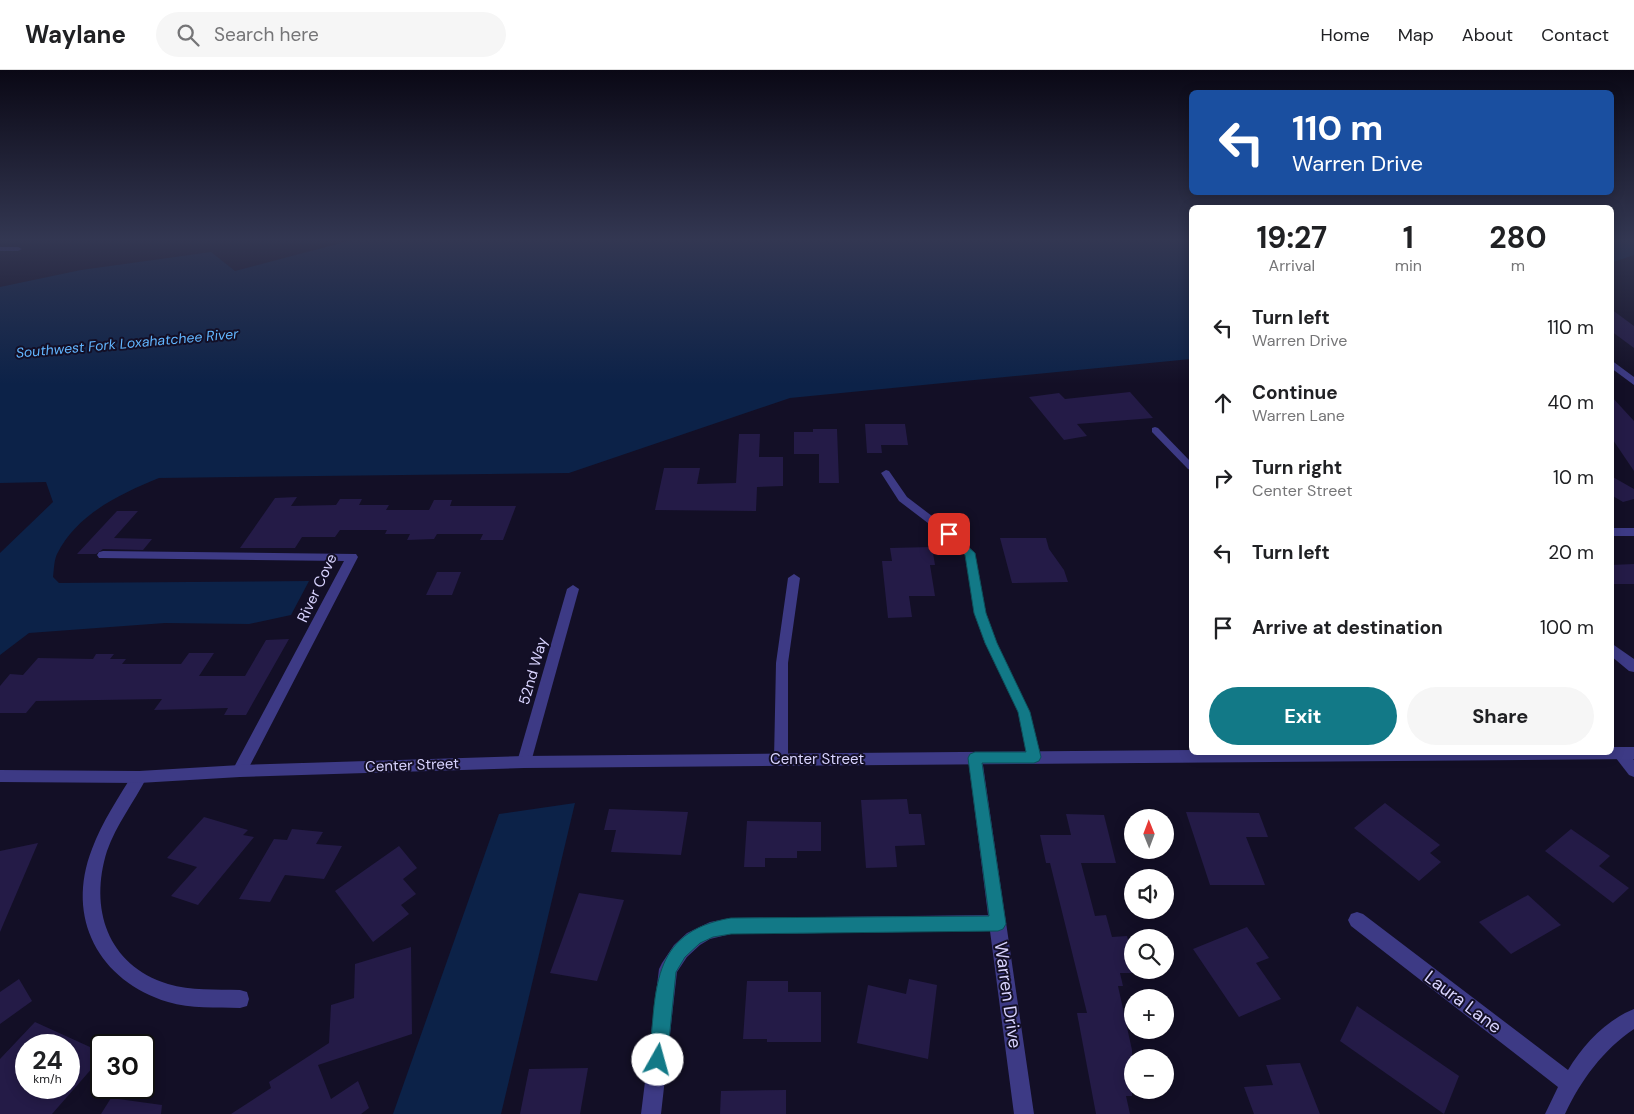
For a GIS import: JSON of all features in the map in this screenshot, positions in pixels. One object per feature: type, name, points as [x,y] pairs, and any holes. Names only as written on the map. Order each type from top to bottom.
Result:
[{"type":"street","points":[[1614,365],[1634,382]]},
{"type":"street","points":[[1614,532],[1634,532]]},
{"type":"street","name":"River Cove","points":[[103,555],[352,557],[240,771]]},
{"type":"street","name":"52nd Way","points":[[524,762],[573,589]]},
{"type":"street","points":[[1614,650],[1634,667]]},
{"type":"street","points":[[1626,753],[1634,771]]},
{"type":"street","name":"Center Street","points":[[0,776],[139,777],[240,771],[524,762],[1238,755]]},
{"type":"street","name":"Warren Drive","points":[[975,758],[1024,1114]]},
{"type":"street","points":[[139,777],[107,832],[94,868],[91,887],[92,913],[99,937],[118,965],[148,985],[188,997],[240,999]]},
{"type":"street","name":"Laura Lane","points":[[1356,920],[1569,1083]]},
{"type":"street","points":[[652,1114],[668,969],[679,952],[694,938],[712,929],[731,926],[998,924]]},
{"type":"street","points":[[1555,1114],[1569,1083],[1592,1050],[1634,1018]]},
{"type":"lane","points":[[1155,430],[1189,465]]},
{"type":"lane","points":[[886,473],[903,499],[949,534],[970,553],[980,613],[991,643],[1024,712],[1034,757]]},
{"type":"lane","points":[[781,760],[782,663],[794,578]]},
{"type":"water","name":"Southwest Fork Loxahatchee River","points":[[0,287],[1189,287],[1189,359],[790,398],[569,473],[159,478],[129,491],[101,507],[76,528],[57,554],[53,577],[59,583],[309,581],[291,615],[249,624],[165,623],[29,633],[0,655],[0,553],[53,502],[46,482],[0,483]]},
{"type":"water","points":[[575,803],[501,1114],[393,1114],[499,814]]},
{"type":"building","points":[[1614,311],[1634,326],[1634,348],[1614,333]]},
{"type":"building","points":[[1130,392],[1153,418],[1077,424],[1087,436],[1064,440],[1029,397],[1059,393],[1065,399]]},
{"type":"building","points":[[1614,399],[1634,421],[1634,471],[1614,441]]},
{"type":"building","points":[[865,424],[905,424],[908,445],[881,445],[882,453],[867,453]]},
{"type":"building","points":[[813,429],[837,429],[839,483],[819,483],[819,454],[794,454],[794,432],[813,432]]},
{"type":"building","points":[[739,434],[760,434],[759,457],[783,457],[783,486],[757,487],[756,511],[655,510],[664,468],[700,468],[697,484],[736,483]]},
{"type":"building","points":[[1614,478],[1634,489],[1634,499],[1623,502],[1614,497]]},
{"type":"building","points":[[297,497],[291,506],[336,505],[340,499],[362,499],[359,505],[389,505],[386,510],[429,510],[434,500],[452,500],[450,506],[516,506],[503,540],[480,540],[483,534],[437,534],[434,539],[407,540],[410,534],[385,534],[387,530],[340,530],[335,537],[302,537],[295,548],[240,548],[275,498]]},
{"type":"building","points":[[117,511],[138,511],[114,538],[152,539],[143,550],[103,549],[96,554],[77,554]]},
{"type":"building","points":[[1000,538],[1046,538],[1049,549],[1064,570],[1068,582],[1012,583]]},
{"type":"building","points":[[932,547],[935,565],[930,565],[935,596],[909,596],[912,617],[888,618],[882,561],[892,561],[890,548]]},
{"type":"building","points":[[1634,564],[1634,584],[1614,584],[1614,565]]},
{"type":"building","points":[[437,572],[461,572],[452,595],[426,595]]},
{"type":"building","points":[[289,639],[246,715],[224,715],[228,708],[154,710],[162,699],[36,701],[26,713],[0,713],[0,686],[10,674],[23,675],[38,658],[93,659],[96,654],[114,654],[110,659],[126,659],[122,664],[181,664],[189,653],[214,653],[199,676],[245,676],[266,640]]},
{"type":"building","points":[[907,799],[909,814],[921,814],[925,845],[895,846],[897,867],[866,868],[861,800]]},
{"type":"building","points":[[1385,803],[1440,845],[1430,853],[1441,862],[1419,881],[1354,828]]},
{"type":"building","points":[[609,809],[688,812],[681,855],[611,852],[616,830],[604,830]]},
{"type":"building","points":[[1186,812],[1259,813],[1268,837],[1246,837],[1265,885],[1210,885]]},
{"type":"building","points":[[1066,814],[1104,815],[1116,863],[1081,863],[1095,916],[1106,915],[1112,937],[1124,936],[1124,973],[1120,973],[1123,986],[1118,986],[1124,1013],[1124,1039],[1130,1039],[1132,1049],[1124,1049],[1124,1099],[1127,1099],[1130,1114],[1096,1114],[1077,1013],[1087,1013],[1050,863],[1046,863],[1040,835],[1071,835]]},
{"type":"building","points":[[204,817],[248,830],[243,835],[254,837],[198,905],[171,896],[197,867],[167,858]]},
{"type":"building","points":[[747,821],[821,822],[821,851],[797,851],[797,858],[765,858],[765,867],[744,867]]},
{"type":"building","points":[[292,829],[323,832],[316,844],[342,846],[324,879],[285,875],[270,902],[239,899],[274,839],[287,840]]},
{"type":"building","points":[[1571,829],[1610,856],[1599,866],[1629,888],[1613,903],[1545,851]]},
{"type":"building","points":[[38,843],[0,932],[0,851]]},
{"type":"building","points":[[399,846],[417,868],[403,879],[416,894],[401,905],[409,914],[373,942],[335,891]]},
{"type":"building","points":[[579,893],[624,900],[597,981],[550,973]]},
{"type":"building","points":[[1528,895],[1561,925],[1511,954],[1479,922]]},
{"type":"building","points":[[1247,927],[1269,958],[1256,963],[1281,999],[1239,1017],[1193,949]]},
{"type":"building","points":[[411,947],[412,1034],[318,1065],[331,1099],[358,1081],[369,1108],[361,1114],[231,1114],[271,1088],[269,1082],[329,1043],[331,1005],[354,998],[355,964]]},
{"type":"building","points":[[19,979],[32,1001],[0,1024],[0,992]]},
{"type":"building","points":[[909,979],[937,985],[928,1059],[857,1043],[868,985],[906,994]]},
{"type":"building","points":[[747,981],[788,981],[788,992],[821,992],[821,1042],[767,1042],[767,1039],[743,1039]]},
{"type":"building","points":[[1357,1006],[1459,1076],[1444,1114],[1340,1041]]},
{"type":"building","points":[[35,1022],[61,1034],[24,1034]]},
{"type":"building","points":[[80,1042],[90,1047],[90,1071],[80,1082]]},
{"type":"building","points":[[15,1043],[15,1099],[65,1099],[52,1114],[0,1114],[0,1059]]},
{"type":"building","points":[[1300,1063],[1320,1114],[1254,1114],[1244,1087],[1273,1085],[1266,1065]]},
{"type":"building","points":[[588,1068],[580,1114],[520,1114],[529,1069]]},
{"type":"building","points":[[786,1090],[786,1114],[720,1114],[721,1091]]},
{"type":"building","points":[[110,1099],[162,1105],[161,1114],[101,1114]]},
{"type":"route","points":[[658,1060],[668,969],[679,952],[694,938],[712,929],[731,926],[998,924],[975,758],[1034,757],[1024,712],[991,643],[980,613],[970,553],[949,534]]}]
